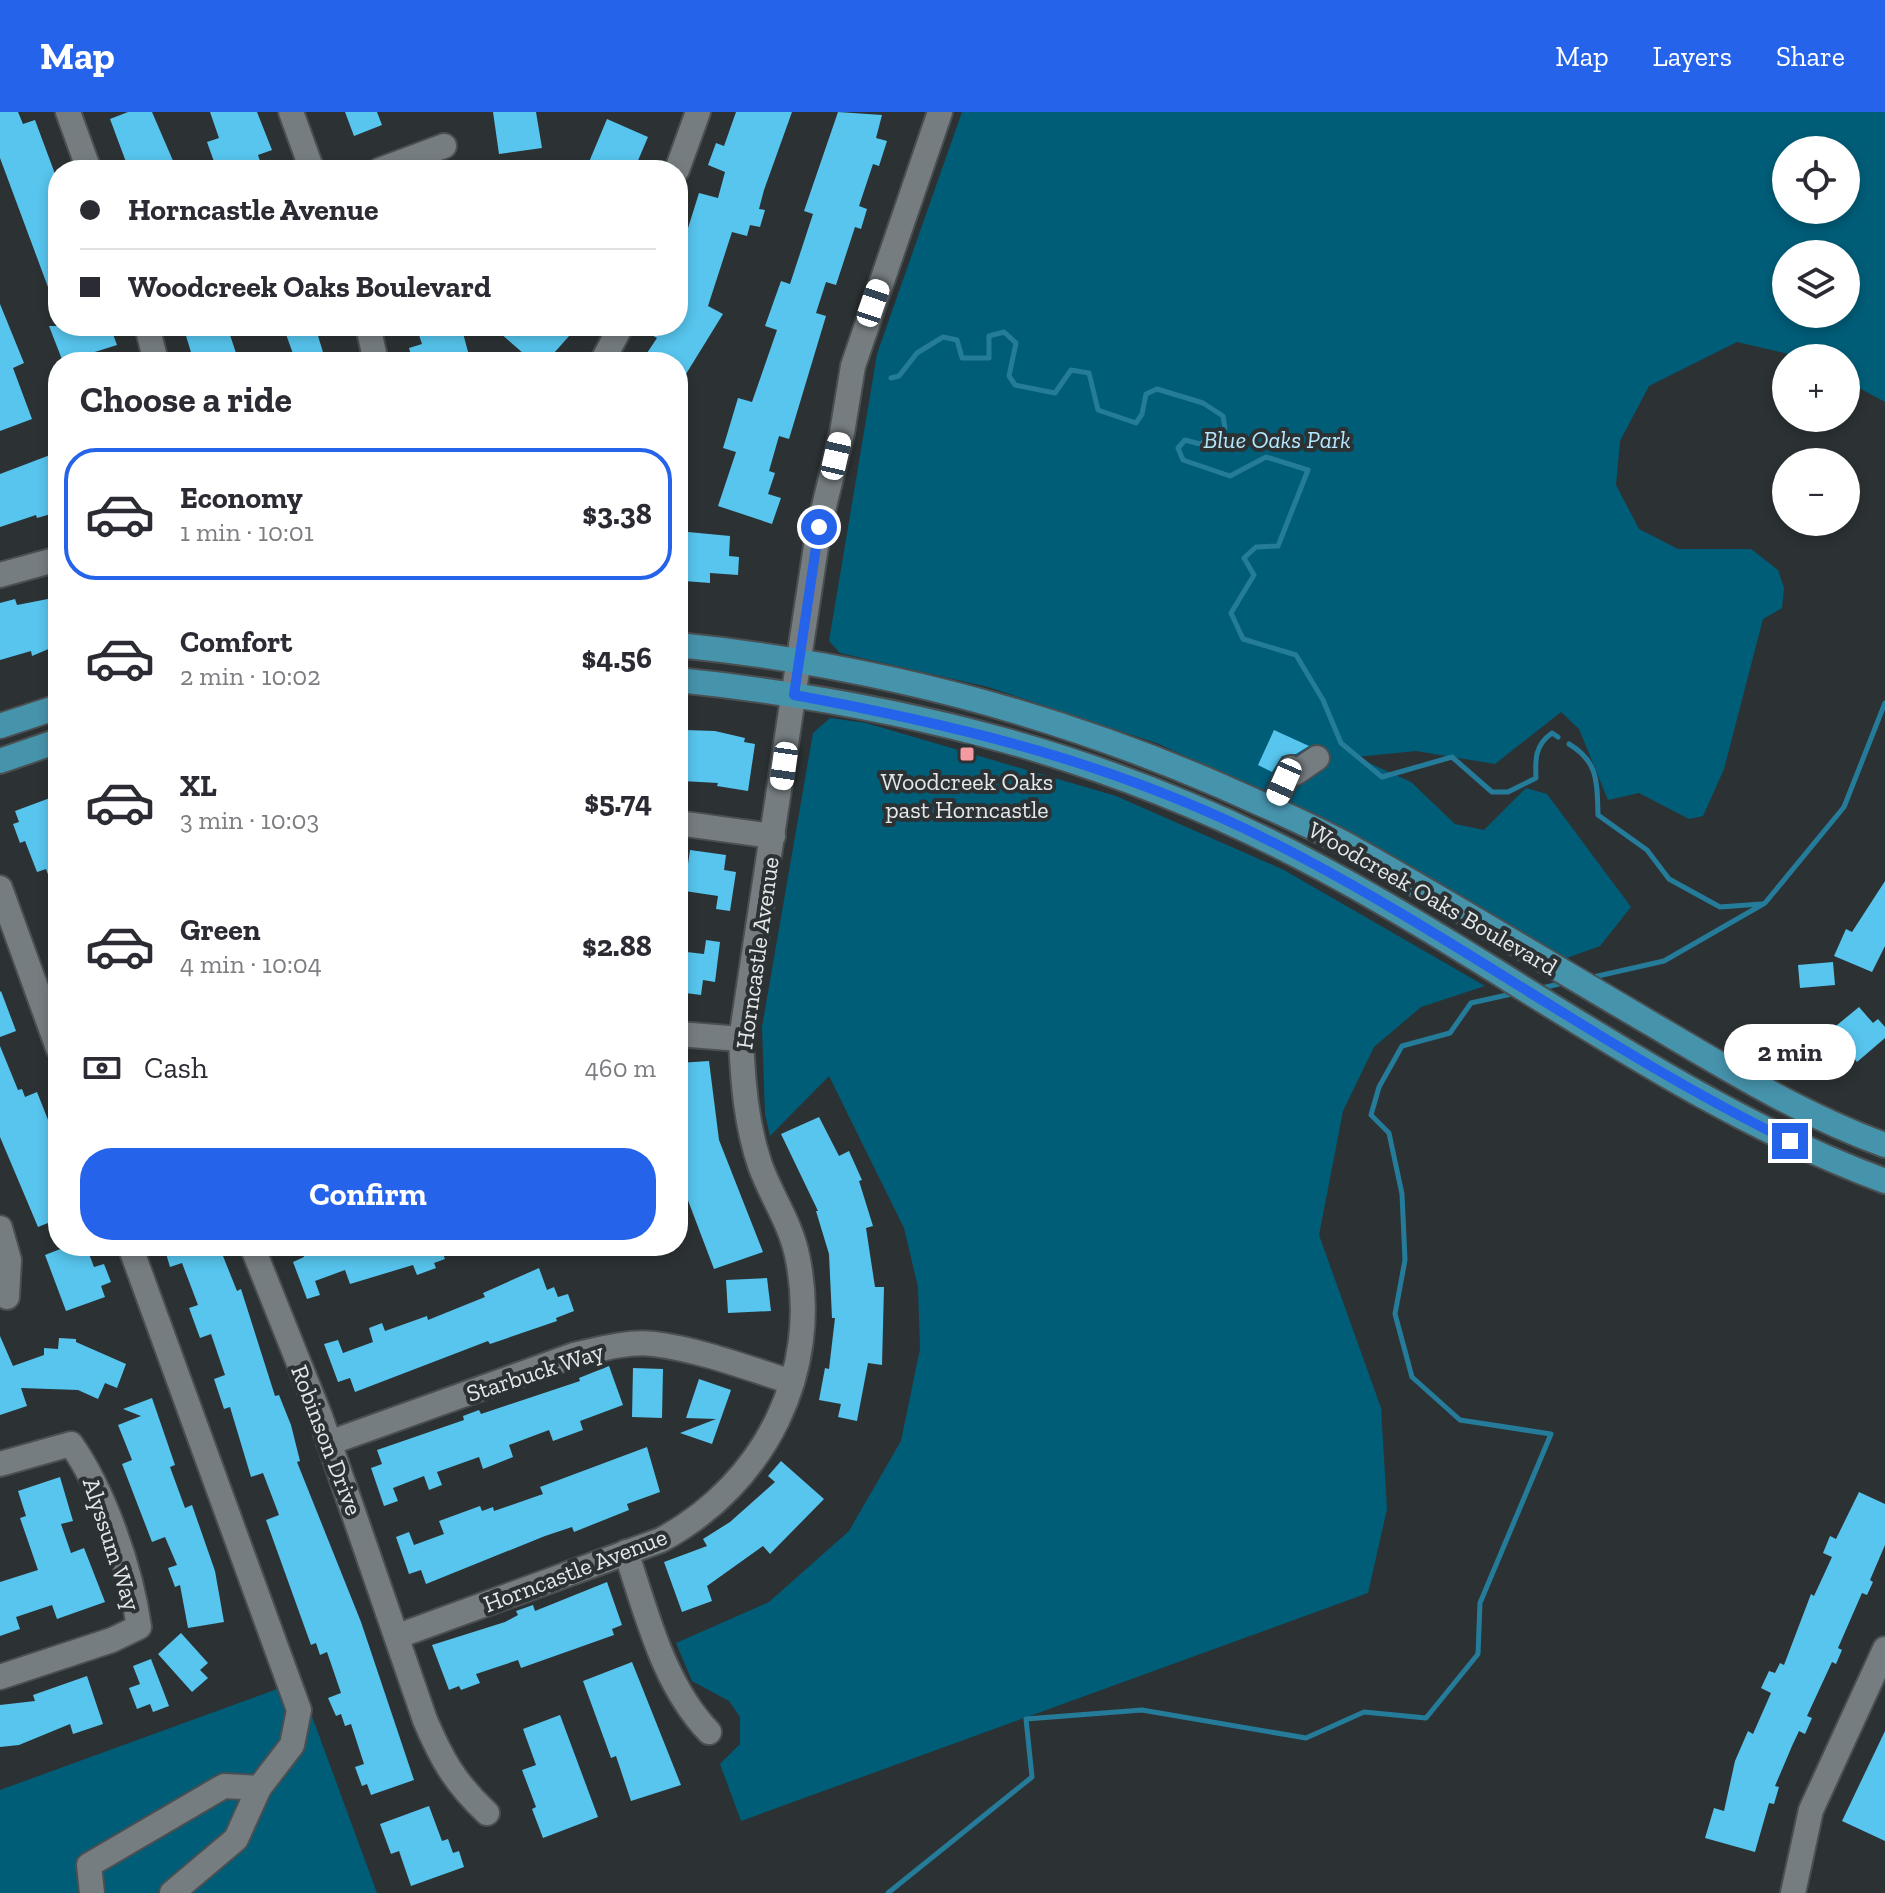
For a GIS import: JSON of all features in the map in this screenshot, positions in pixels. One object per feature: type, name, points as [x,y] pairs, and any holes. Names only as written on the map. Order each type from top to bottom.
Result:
[{"type":"main road","name":"Woodcreek Oaks Boulevard","points":[[688,646],[799,660],[917,684],[1067,724],[1176,764],[1344,843],[1817,1117],[1885,1145]]},
{"type":"main road","name":"Woodcreek Oaks Boulevard","points":[[688,681],[794,695],[983,733],[1118,774],[1270,841],[1469,956],[1711,1103],[1816,1154],[1885,1181]]},
{"type":"main road","points":[[0,726],[48,710]]},
{"type":"main road","points":[[0,761],[48,744]]},
{"type":"street","points":[[68,112],[85,160]]},
{"type":"street","points":[[291,112],[308,160]]},
{"type":"street","points":[[681,160],[698,112]]},
{"type":"street","points":[[799,660],[819,527],[853,366],[940,112]]},
{"type":"street","points":[[407,160],[444,146]]},
{"type":"street","points":[[0,575],[48,562]]},
{"type":"street","name":"Horncastle Avenue","points":[[398,1636],[626,1552],[689,1525],[736,1482],[770,1438],[800,1356],[804,1296],[796,1252],[782,1208],[761,1167],[747,1118],[741,1039],[799,660]]},
{"type":"street","points":[[1272,808],[1291,768],[1295,773],[1317,758]]},
{"type":"street","points":[[688,824],[773,836]]},
{"type":"street","points":[[0,888],[48,1020]]},
{"type":"street","points":[[688,1035],[741,1039]]},
{"type":"street","points":[[0,1228],[9,1260],[7,1297]]},
{"type":"street","points":[[134,1256],[299,1710],[292,1745],[259,1788],[236,1839],[172,1893]]},
{"type":"street","name":"Robinson Drive","points":[[256,1256],[329,1443],[441,1759],[458,1786],[487,1813]]},
{"type":"street","name":"Starbuck Way","points":[[329,1443],[574,1355],[611,1347],[652,1344],[685,1350],[792,1382]]},
{"type":"street","name":"Alyssum Way","points":[[0,1464],[71,1444],[94,1483],[134,1594],[139,1627],[112,1640],[0,1677]]},
{"type":"street","points":[[626,1552],[671,1679],[687,1708],[709,1732]]},
{"type":"street","points":[[1793,1893],[1811,1810],[1885,1650]]},
{"type":"street","points":[[92,1893],[89,1865],[224,1786],[259,1788]]},
{"type":"green space","name":"Blue Oaks Park","points":[[962,112],[1885,112],[1885,402],[1860,389],[1860,344],[1772,344],[1772,350],[1737,342],[1649,386],[1620,441],[1616,485],[1639,529],[1678,549],[1751,549],[1778,570],[1784,588],[1782,608],[1763,619],[1724,769],[1703,816],[1689,819],[1639,793],[1608,800],[1579,729],[1561,712],[1495,764],[1416,751],[1356,757],[1411,782],[1455,824],[1484,830],[1526,788],[1547,794],[1631,907],[1600,946],[1564,959],[1349,832],[1159,744],[988,687],[840,653],[829,641],[877,354]]},
{"type":"green space","points":[[830,718],[866,723],[1116,796],[1284,870],[1485,986],[1421,1007],[1374,1047],[1343,1111],[1319,1235],[1381,1408],[1387,1509],[1368,1593],[741,1821],[720,1764],[740,1744],[740,1717],[729,1701],[692,1681],[676,1643],[769,1602],[849,1531],[901,1441],[920,1349],[918,1287],[904,1228],[829,1076],[770,1136],[765,1114],[762,1027],[813,733]]},
{"type":"green space","points":[[299,1681],[377,1893],[0,1893],[0,1790]]},
{"type":"building","points":[[0,112],[18,112],[23,124],[35,120],[50,160],[48,287],[0,158]]},
{"type":"building","points":[[128,112],[152,112],[173,160],[125,160],[110,119]]},
{"type":"building","points":[[210,112],[257,112],[272,150],[258,155],[260,160],[213,160],[207,142],[219,138]]},
{"type":"building","points":[[345,112],[377,112],[382,125],[354,136]]},
{"type":"building","points":[[493,112],[536,112],[542,148],[499,154]]},
{"type":"building","points":[[736,112],[792,112],[764,190],[759,209],[765,210],[760,227],[750,225],[747,236],[732,232],[708,306],[723,314],[688,371],[688,352],[648,352],[657,338],[654,336],[688,336],[688,228],[699,193],[718,198],[725,172],[708,165],[716,143],[724,146]]},
{"type":"building","points":[[838,112],[882,115],[876,138],[887,141],[879,166],[873,164],[859,206],[867,209],[861,229],[855,227],[836,285],[826,282],[816,313],[826,316],[789,439],[779,436],[769,471],[775,473],[768,494],[781,498],[772,524],[718,506],[736,452],[723,448],[738,398],[752,402],[777,330],[765,326],[781,281],[790,284],[813,214],[804,211]]},
{"type":"building","points":[[607,119],[648,137],[638,160],[590,160]]},
{"type":"building","points":[[0,304],[24,363],[13,368],[32,419],[0,431]]},
{"type":"building","points":[[53,336],[114,336],[117,345],[95,352],[59,352]]},
{"type":"building","points":[[186,336],[230,336],[236,352],[191,352]]},
{"type":"building","points":[[287,336],[318,336],[323,352],[292,352]]},
{"type":"building","points":[[419,336],[464,336],[468,352],[410,352],[409,348],[422,344]]},
{"type":"building","points":[[503,336],[569,336],[555,352],[522,352]]},
{"type":"building","points":[[48,456],[48,515],[37,518],[36,515],[0,527],[0,474]]},
{"type":"building","points":[[688,532],[730,536],[729,556],[739,557],[738,575],[710,573],[710,583],[688,581]]},
{"type":"building","points":[[15,599],[17,605],[48,599],[48,649],[32,656],[31,651],[0,660],[0,603]]},
{"type":"building","points":[[688,730],[715,731],[745,738],[744,742],[755,744],[748,791],[717,786],[718,783],[688,781]]},
{"type":"building","points":[[1274,730],[1309,746],[1296,754],[1282,756],[1272,772],[1258,765]]},
{"type":"building","points":[[48,799],[48,875],[46,869],[37,872],[25,841],[20,843],[13,824],[19,822],[15,811]]},
{"type":"building","points":[[690,850],[726,855],[724,870],[736,872],[730,911],[716,909],[718,896],[688,892]]},
{"type":"building","points":[[1885,881],[1885,946],[1872,972],[1834,956],[1846,929],[1852,932]]},
{"type":"building","points":[[706,940],[720,942],[715,982],[703,980],[701,995],[688,993],[688,952],[704,954]]},
{"type":"building","points":[[1833,962],[1835,985],[1800,988],[1798,965]]},
{"type":"building","points":[[0,992],[16,1031],[0,1037]]},
{"type":"building","points":[[1859,1007],[1873,1023],[1878,1019],[1885,1027],[1885,1038],[1857,1062],[1831,1030]]},
{"type":"building","points":[[0,1046],[18,1090],[22,1089],[25,1097],[37,1092],[48,1120],[48,1223],[38,1227],[0,1137]]},
{"type":"building","points":[[709,1061],[719,1140],[763,1252],[714,1269],[688,1200],[688,1062]]},
{"type":"building","points":[[819,1117],[839,1156],[849,1151],[862,1180],[859,1181],[873,1226],[866,1228],[875,1287],[884,1287],[882,1365],[868,1363],[857,1421],[838,1417],[841,1404],[819,1400],[825,1368],[829,1369],[835,1318],[832,1318],[829,1254],[818,1211],[781,1134]]},
{"type":"building","points":[[45,1255],[90,1256],[94,1267],[104,1264],[111,1282],[101,1286],[105,1297],[66,1311]]},
{"type":"building","points":[[167,1256],[223,1256],[237,1291],[241,1289],[275,1396],[279,1395],[291,1425],[300,1461],[297,1462],[361,1622],[414,1780],[371,1795],[367,1784],[362,1786],[355,1767],[364,1764],[351,1724],[345,1726],[341,1714],[336,1716],[328,1698],[341,1693],[327,1652],[320,1655],[316,1643],[311,1645],[266,1520],[279,1515],[263,1473],[251,1477],[230,1407],[224,1409],[214,1379],[225,1375],[211,1334],[200,1338],[189,1308],[198,1305],[182,1263],[170,1267]]},
{"type":"building","points":[[444,1256],[445,1259],[434,1263],[436,1268],[417,1275],[413,1265],[350,1284],[345,1270],[315,1281],[320,1295],[307,1299],[293,1262],[304,1257]]},
{"type":"building","points":[[539,1268],[547,1290],[554,1287],[558,1297],[568,1294],[574,1311],[556,1318],[557,1321],[490,1344],[488,1341],[355,1392],[350,1378],[338,1382],[324,1344],[338,1340],[343,1353],[373,1342],[369,1328],[382,1323],[385,1331],[427,1316],[428,1320],[485,1297],[483,1293]]},
{"type":"building","points":[[767,1278],[771,1311],[728,1313],[726,1280]]},
{"type":"building","points":[[0,1336],[13,1366],[44,1355],[44,1348],[58,1349],[59,1338],[76,1339],[76,1342],[126,1364],[117,1388],[105,1383],[98,1399],[78,1390],[21,1388],[27,1406],[0,1415]]},
{"type":"building","points":[[609,1366],[623,1405],[580,1421],[583,1430],[553,1441],[549,1430],[509,1445],[513,1457],[483,1469],[479,1457],[437,1472],[442,1485],[429,1490],[424,1476],[393,1488],[398,1501],[384,1506],[371,1468],[382,1464],[377,1450],[464,1420],[463,1416],[479,1410],[481,1414],[580,1381],[579,1378]]},
{"type":"building","points":[[633,1368],[663,1369],[662,1418],[632,1417]]},
{"type":"building","points":[[699,1379],[731,1390],[712,1444],[680,1433],[716,1419],[686,1418]]},
{"type":"building","points":[[152,1398],[175,1465],[170,1467],[185,1508],[192,1505],[215,1571],[224,1622],[188,1628],[180,1585],[175,1587],[168,1568],[177,1565],[165,1537],[152,1542],[122,1464],[132,1460],[118,1425],[141,1416],[123,1409]]},
{"type":"building","points":[[647,1447],[660,1492],[627,1504],[629,1510],[574,1532],[572,1527],[545,1536],[426,1584],[421,1570],[409,1574],[396,1537],[409,1532],[414,1545],[444,1534],[439,1521],[480,1506],[482,1511],[493,1507],[494,1511],[543,1494],[540,1487]]},
{"type":"building","points":[[781,1461],[824,1499],[770,1554],[763,1546],[707,1586],[712,1601],[682,1612],[664,1562],[707,1546],[703,1539],[730,1522],[775,1482],[768,1476]]},
{"type":"building","points":[[60,1477],[73,1521],[61,1524],[71,1553],[84,1548],[105,1602],[57,1619],[52,1605],[16,1617],[20,1629],[0,1636],[0,1582],[38,1570],[20,1518],[26,1516],[18,1491]]},
{"type":"building","points":[[1859,1492],[1885,1504],[1885,1545],[1870,1580],[1873,1582],[1867,1595],[1862,1593],[1838,1648],[1842,1650],[1836,1664],[1832,1662],[1807,1716],[1812,1718],[1805,1734],[1799,1731],[1775,1786],[1779,1787],[1774,1804],[1769,1803],[1755,1852],[1705,1838],[1714,1808],[1724,1811],[1735,1761],[1748,1731],[1753,1734],[1771,1693],[1761,1688],[1769,1671],[1775,1673],[1780,1663],[1784,1665],[1811,1594],[1814,1596],[1832,1557],[1823,1553],[1830,1536],[1836,1539]]},
{"type":"building","points":[[607,1582],[622,1625],[612,1629],[614,1635],[521,1668],[518,1660],[476,1674],[480,1683],[461,1690],[459,1686],[449,1690],[432,1645],[505,1622],[518,1615],[516,1611],[533,1605],[535,1611]]},
{"type":"building","points":[[181,1633],[208,1663],[200,1670],[208,1678],[192,1692],[158,1654]]},
{"type":"building","points":[[151,1659],[169,1706],[153,1712],[150,1704],[137,1709],[129,1688],[140,1684],[133,1666]]},
{"type":"building","points":[[632,1662],[681,1785],[631,1801],[616,1756],[611,1758],[583,1681]]},
{"type":"building","points":[[87,1676],[103,1724],[73,1734],[70,1724],[19,1745],[0,1747],[0,1705],[35,1701],[33,1695]]},
{"type":"building","points":[[560,1715],[598,1817],[543,1838],[532,1809],[536,1807],[522,1770],[536,1765],[523,1729]]},
{"type":"building","points":[[1885,1731],[1885,1841],[1842,1821]]},
{"type":"building","points":[[429,1806],[442,1841],[448,1839],[453,1853],[459,1851],[464,1867],[411,1886],[399,1851],[391,1854],[380,1824]]},
{"type":"waterway","points":[[891,378],[899,376],[917,353],[943,337],[957,340],[962,358],[989,358],[989,336],[1004,332],[1016,343],[1009,376],[1015,385],[1055,393],[1071,370],[1089,373],[1098,410],[1136,423],[1142,414],[1146,394],[1157,389],[1203,403],[1223,416],[1225,428],[1200,444],[1185,440],[1178,448],[1183,460],[1230,476],[1266,457],[1308,470],[1278,546],[1256,547],[1244,558],[1254,575],[1231,613],[1243,639],[1296,655],[1323,700],[1341,743],[1382,777],[1452,757],[1492,792],[1508,792],[1536,778],[1539,748],[1552,733],[1558,737]]},
{"type":"waterway","points":[[1589,978],[1664,961],[1765,903],[1844,807],[1885,703]]},
{"type":"waterway","points":[[1569,744],[1591,766],[1596,783],[1598,815],[1647,850],[1669,879],[1720,907],[1761,904]]},
{"type":"waterway","points":[[1538,989],[1563,983]]},
{"type":"waterway","points":[[888,1893],[1032,1777],[1026,1719],[1142,1710],[1306,1738],[1364,1712],[1426,1718],[1478,1654],[1480,1603],[1551,1434],[1460,1420],[1412,1377],[1395,1314],[1405,1260],[1402,1194],[1389,1133],[1371,1115],[1379,1087],[1402,1046],[1450,1033],[1471,1003],[1516,993]]},
{"type":"place","name":"Woodcreek Oaks past Horncastle","points":[[967,754]]},
{"type":"route","points":[[819,527],[794,695],[983,733],[1055,753],[1118,774],[1202,809],[1326,870],[1711,1103],[1790,1141]]}]
